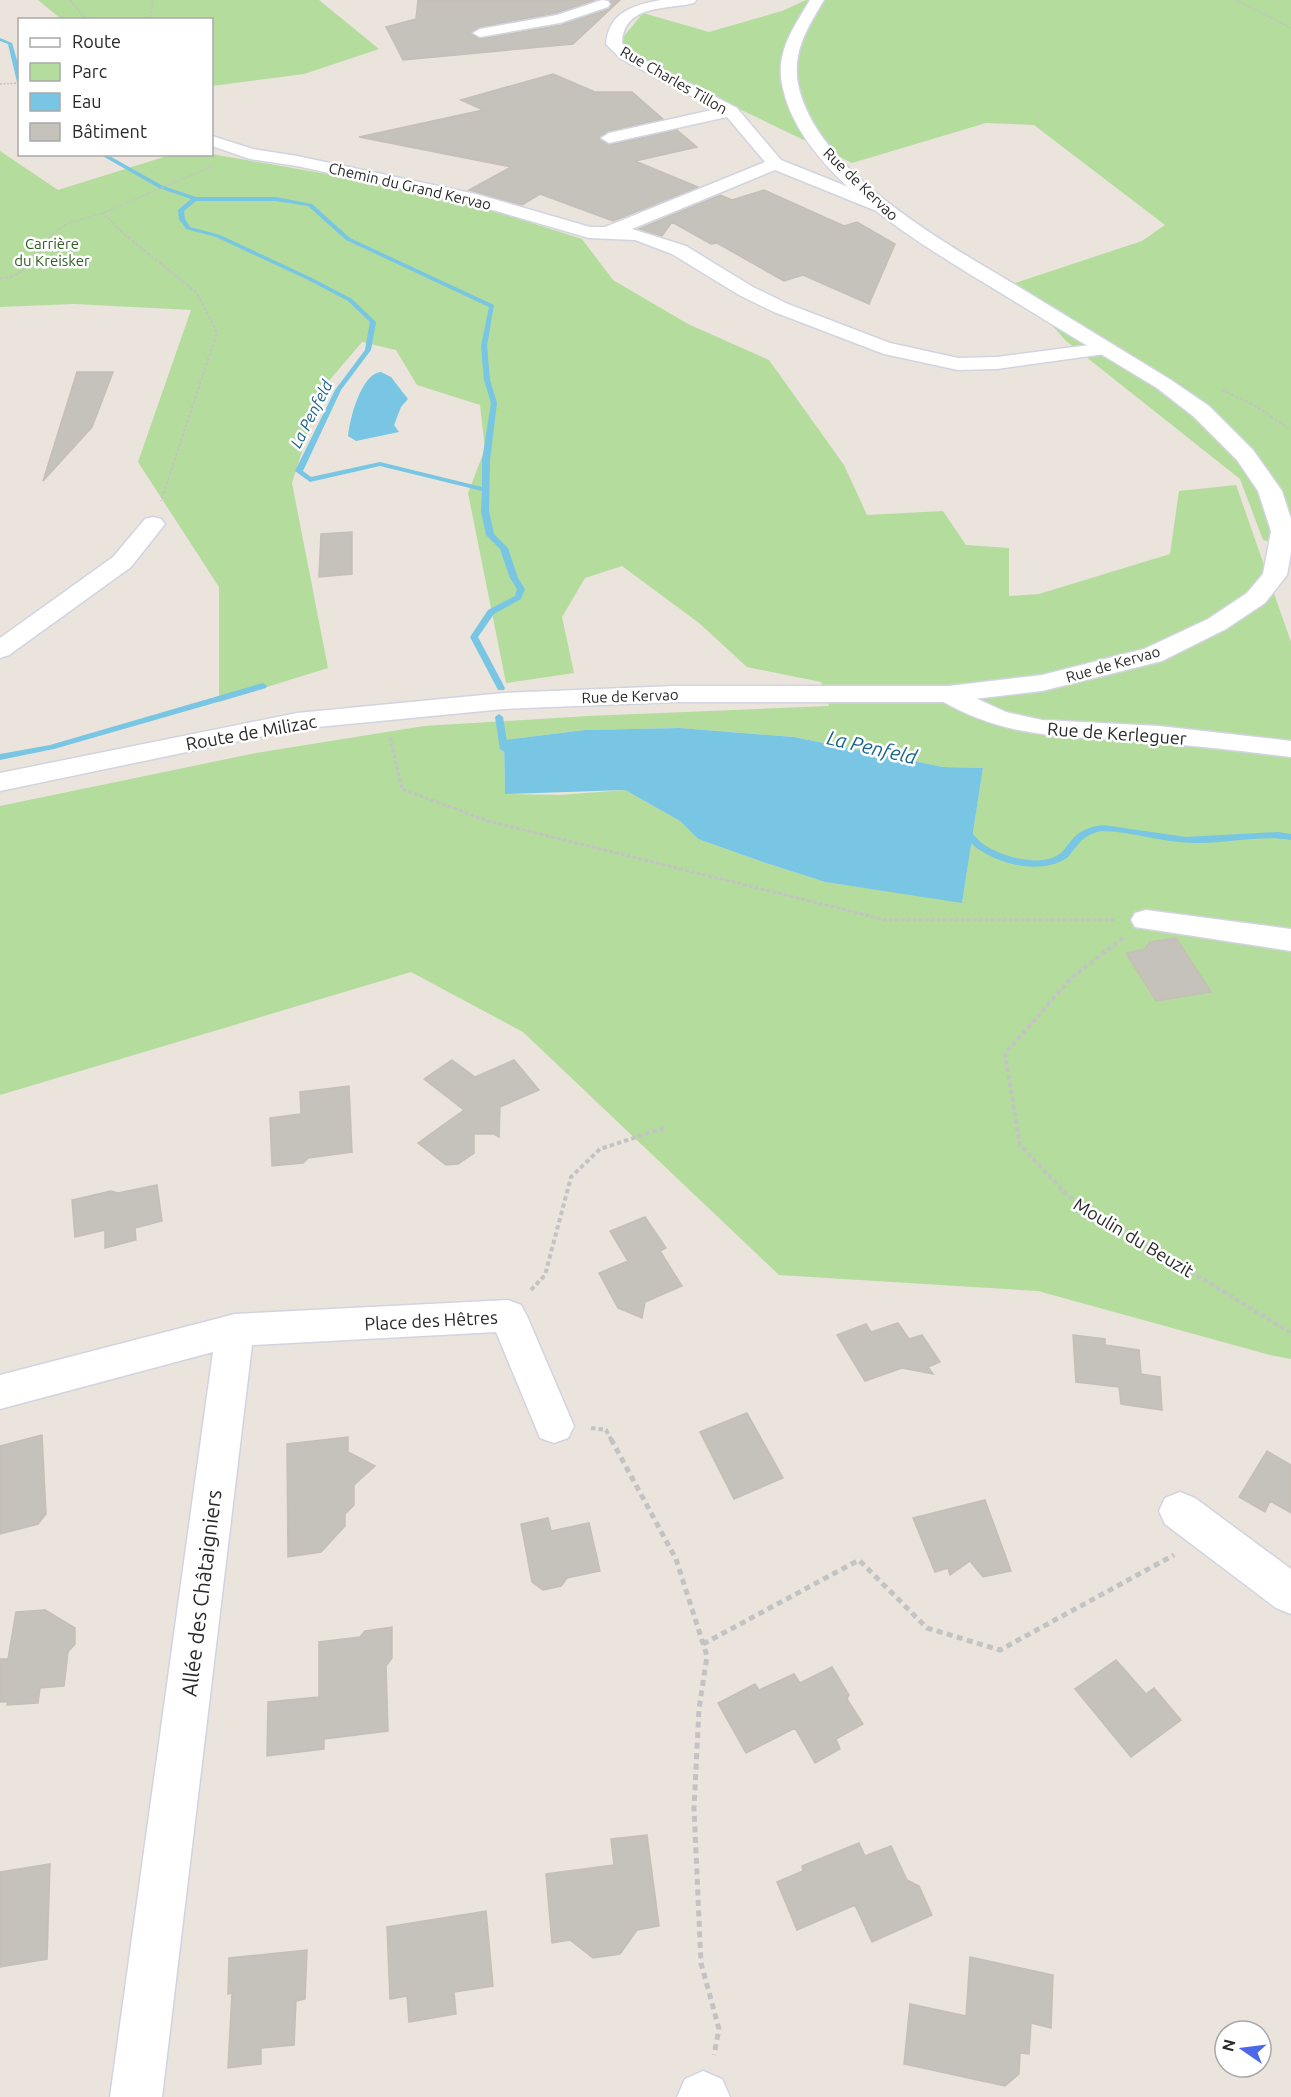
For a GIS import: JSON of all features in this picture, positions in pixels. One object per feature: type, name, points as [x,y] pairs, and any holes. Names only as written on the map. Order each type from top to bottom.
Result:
[{"type":"street","points":[[480,33],[560,19],[600,2],[630,11],[689,0]]},
{"type":"street","name":"Rue de Kervao","points":[[504,700],[675,694],[949,694],[1042,683],[1153,655],[1217,624],[1256,598],[1275,575],[1283,531],[1270,491],[1245,454],[1202,411],[1164,384],[902,224],[825,154],[797,108],[790,83],[789,60],[795,39],[817,0]]},
{"type":"street","name":"Rue Charles Tillon","points":[[630,11],[618,21],[613,32],[614,44],[626,56],[731,111],[775,164]]},
{"type":"street","points":[[609,138],[731,111]]},
{"type":"street","name":"Chemin du Grand Kervao","points":[[213,141],[250,154],[297,161],[465,196],[589,232],[637,235],[679,250],[746,291],[781,308],[884,348],[958,364],[997,363],[1105,348]]},
{"type":"street","points":[[608,233],[653,212],[740,182],[775,164],[880,206]]},
{"type":"street","points":[[0,650],[122,562],[153,524]]},
{"type":"street","name":"Rue de Kerleguer","points":[[949,694],[1001,721],[1045,729],[1140,733],[1291,749]]},
{"type":"street","name":"Route de Milizac","points":[[0,782],[297,721],[504,700]]},
{"type":"street","points":[[1146,920],[1291,940]]},
{"type":"street","name":"Place des Hêtres","points":[[235,1330],[508,1316],[554,1426]]},
{"type":"street","points":[[0,1392],[235,1330]]},
{"type":"street","name":"Allée des Châtaigniers","points":[[136,2097],[235,1330]]},
{"type":"street","points":[[1195,1523],[1291,1594]]},
{"type":"path","points":[[70,0],[85,18]]},
{"type":"path","points":[[150,18],[153,0]]},
{"type":"path","points":[[1236,0],[1291,28]]},
{"type":"path","points":[[0,84],[18,83]]},
{"type":"path","points":[[0,279],[10,278],[36,259],[50,236],[68,223],[103,213],[209,168],[250,154]]},
{"type":"path","points":[[103,213],[142,251],[193,288],[208,309],[218,333],[153,524]]},
{"type":"path","points":[[384,712],[402,789],[489,820],[886,920],[1146,920]]},
{"type":"path","name":"Moulin du Beuzit","points":[[1146,920],[1071,978],[1005,1054],[1020,1145],[1068,1197],[1291,1333]]},
{"type":"path","points":[[508,1316],[545,1275],[571,1178],[600,1149],[664,1128]]},
{"type":"path","points":[[554,1426],[606,1430],[676,1559],[707,1656],[699,1709],[695,1820],[701,1963],[720,2029],[704,2097]]},
{"type":"path","points":[[704,1644],[859,1560],[927,1628],[1000,1650],[1195,1523]]},
{"type":"green space","points":[[38,0],[319,0],[379,49],[304,74],[213,86],[213,18],[60,18]]},
{"type":"green space","points":[[806,0],[1291,0],[1291,546],[1263,540],[1240,479],[1066,341],[1015,283],[1142,241],[1165,225],[1034,125],[986,123],[852,163],[660,71],[620,41],[643,13],[709,32],[782,11]]},
{"type":"green space","name":"Carrière du Kreisker","points":[[0,151],[58,190],[167,156],[213,156],[213,154],[378,183],[491,210],[582,239],[613,280],[688,324],[769,360],[844,465],[867,515],[943,511],[966,545],[1009,548],[1009,596],[1039,594],[1170,554],[1179,491],[1236,485],[1291,642],[1291,1359],[1038,1291],[779,1275],[523,1032],[411,972],[0,1095],[0,806],[256,753],[424,726],[588,716],[829,706],[821,682],[747,667],[699,623],[622,566],[585,578],[562,617],[574,673],[506,683],[468,493],[485,449],[480,405],[417,385],[396,350],[362,342],[322,389],[292,483],[328,668],[219,702],[219,587],[138,462],[191,310],[74,304],[0,307]],"holes":[[[680,728],[794,737],[943,767],[983,768],[962,902],[825,882],[760,861],[698,839],[680,821],[625,790],[560,795],[505,794],[504,740],[585,730]]]},
{"type":"water","points":[[381,372],[391,377],[408,399],[401,407],[394,425],[399,432],[356,441],[348,436],[358,398],[368,380]]},
{"type":"water","points":[[680,728],[794,737],[943,767],[983,768],[962,903],[825,882],[760,861],[698,839],[680,821],[625,790],[505,794],[504,740],[585,730]]},
{"type":"building","points":[[418,0],[595,0],[556,13],[480,27],[471,34],[480,39],[561,25],[609,9],[612,5],[610,0],[620,0],[573,44],[403,60],[386,27],[416,19]]},
{"type":"building","points":[[553,74],[595,92],[632,92],[663,119],[609,131],[599,139],[609,145],[677,130],[697,147],[635,161],[698,187],[613,221],[540,194],[522,205],[469,190],[511,167],[359,137],[483,110],[461,100]]},
{"type":"building","points":[[764,190],[844,226],[857,222],[895,244],[869,304],[803,275],[784,281],[717,243],[711,244],[672,222],[662,236],[639,229],[720,195],[732,200]]},
{"type":"building","points":[[77,372],[113,372],[92,427],[43,481]]},
{"type":"building","points":[[352,532],[352,574],[319,577],[321,534]]},
{"type":"building","points":[[1176,938],[1211,992],[1156,1001],[1126,953],[1145,949],[1150,942]]},
{"type":"building","points":[[452,1060],[475,1077],[514,1060],[539,1090],[500,1107],[499,1137],[494,1134],[474,1134],[474,1153],[458,1164],[446,1165],[418,1143],[464,1110],[424,1079]]},
{"type":"building","points":[[349,1086],[352,1152],[308,1158],[303,1163],[272,1166],[270,1118],[301,1114],[300,1092]]},
{"type":"building","points":[[157,1185],[162,1221],[135,1228],[136,1240],[105,1248],[105,1230],[75,1237],[72,1200],[111,1191],[118,1193]]},
{"type":"building","points":[[645,1217],[666,1248],[660,1251],[682,1286],[645,1302],[642,1318],[618,1308],[599,1273],[628,1261],[610,1231]]},
{"type":"building","points":[[898,1323],[909,1339],[922,1335],[940,1362],[928,1367],[933,1374],[902,1368],[865,1381],[837,1335],[866,1324],[871,1332]]},
{"type":"building","points":[[1073,1335],[1105,1339],[1105,1345],[1139,1350],[1141,1374],[1160,1377],[1162,1410],[1121,1404],[1119,1387],[1076,1382]]},
{"type":"building","points":[[747,1413],[783,1478],[734,1499],[700,1432]]},
{"type":"building","points":[[42,1435],[46,1514],[38,1524],[0,1534],[0,1446]]},
{"type":"building","points":[[348,1437],[348,1452],[375,1466],[354,1485],[354,1505],[345,1514],[345,1526],[321,1552],[288,1557],[287,1444]]},
{"type":"building","points":[[1267,1451],[1291,1465],[1291,1513],[1270,1501],[1265,1512],[1239,1497]]},
{"type":"building","points":[[985,1500],[1011,1571],[983,1577],[970,1561],[950,1575],[948,1568],[935,1572],[913,1518]]},
{"type":"building","points":[[548,1518],[551,1531],[589,1523],[600,1571],[567,1578],[561,1586],[543,1590],[532,1582],[521,1524]]},
{"type":"building","points":[[45,1610],[75,1628],[75,1644],[68,1652],[64,1686],[40,1688],[38,1703],[7,1705],[8,1702],[0,1702],[0,1659],[8,1659],[16,1612]]},
{"type":"building","points":[[392,1627],[392,1658],[386,1666],[388,1731],[324,1739],[324,1749],[267,1756],[268,1702],[319,1697],[319,1642],[360,1637],[365,1631]]},
{"type":"building","points":[[1116,1660],[1146,1694],[1154,1688],[1181,1720],[1131,1757],[1075,1689]]},
{"type":"building","points":[[832,1667],[849,1695],[847,1699],[863,1724],[836,1739],[840,1749],[815,1763],[795,1728],[746,1753],[718,1703],[755,1684],[759,1690],[794,1674],[800,1683]]},
{"type":"building","points":[[647,1835],[659,1926],[637,1930],[620,1954],[593,1958],[570,1940],[552,1943],[546,1874],[614,1865],[611,1839]]},
{"type":"building","points":[[859,1843],[865,1856],[891,1846],[907,1880],[919,1886],[932,1915],[872,1942],[855,1905],[797,1930],[777,1882],[803,1871],[802,1866]]},
{"type":"building","points":[[50,1864],[47,1959],[0,1967],[0,1872]]},
{"type":"building","points":[[486,1911],[493,1986],[454,1992],[456,2014],[409,2022],[407,1996],[390,1999],[387,1927]]},
{"type":"building","points":[[307,1950],[305,1999],[296,2001],[294,2045],[261,2048],[261,2064],[228,2068],[232,1993],[228,1994],[229,1958]]},
{"type":"building","points":[[970,1957],[1053,1975],[1051,2028],[1031,2023],[1029,2054],[1020,2053],[1019,2074],[1005,2086],[904,2064],[910,2004],[966,2016]]},
{"type":"waterway","name":"La Penfeld","points":[[0,39],[10,43],[18,74]]},
{"type":"waterway","name":"La Penfeld","points":[[105,156],[161,187],[195,199]]},
{"type":"waterway","name":"La Penfeld","points":[[195,199],[276,199],[310,205],[348,239],[492,306],[484,346],[487,380],[494,403],[486,460],[485,490]]},
{"type":"waterway","name":"La Penfeld","points":[[195,199],[181,210],[182,219],[188,228],[218,236],[310,279],[350,300],[373,322],[368,350],[338,390],[299,471],[310,480],[380,464],[485,490]]},
{"type":"waterway","name":"La Penfeld","points":[[485,490],[485,511],[490,535],[504,548],[514,578],[521,589],[518,597],[491,612],[474,637],[501,688]]},
{"type":"waterway","points":[[0,757],[51,747],[263,686]]},
{"type":"waterway","name":"La Penfeld","points":[[499,717],[504,749],[515,755]]},
{"type":"waterway","name":"La Penfeld","points":[[966,832],[978,846],[987,851],[997,856],[1028,863],[1044,862],[1065,855],[1081,836],[1103,828],[1186,840],[1213,840],[1251,835],[1291,837]]}]
